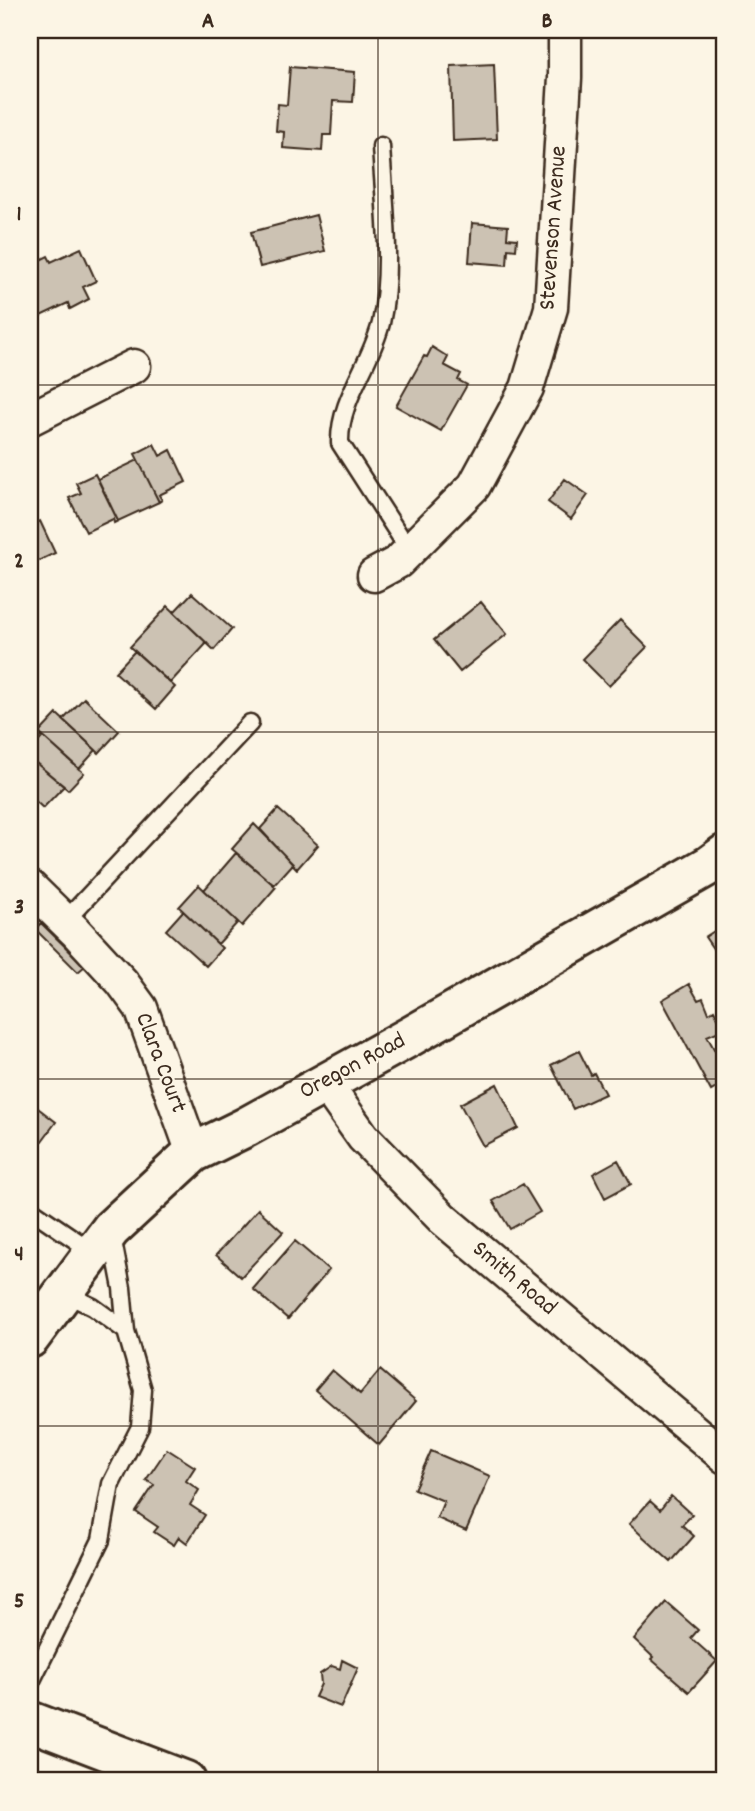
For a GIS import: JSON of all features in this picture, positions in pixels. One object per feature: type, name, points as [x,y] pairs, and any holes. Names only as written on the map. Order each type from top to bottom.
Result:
[{"type":"street","name":"Stevenson Avenue","points":[[374,575],[398,562],[474,485],[527,388],[551,308],[565,78],[565,30]]},
{"type":"street","points":[[30,419],[134,366]]},
{"type":"street","name":"Oregon Road","points":[[30,1338],[102,1241],[193,1153],[246,1127],[723,861]]},
{"type":"street","name":"Clara Court","points":[[30,887],[122,982],[142,1008],[193,1153]]},
{"type":"street","name":"Smith Road","points":[[324,1082],[363,1138],[443,1219],[725,1457]]},
{"type":"street","points":[[30,1721],[181,1781]]},
{"type":"lane","points":[[381,146],[385,291],[380,324],[344,412],[340,443],[409,550]]},
{"type":"lane","points":[[65,921],[250,723]]},
{"type":"lane","points":[[30,1209],[102,1241],[122,1288],[126,1331],[143,1390],[141,1427],[111,1484],[101,1540],[30,1684]]},
{"type":"lane","points":[[62,1292],[93,1307],[126,1331]]},
{"type":"building","points":[[494,64],[497,139],[453,141],[451,66]]},
{"type":"building","points":[[290,67],[355,72],[353,102],[333,101],[331,135],[323,135],[322,151],[283,148],[284,132],[276,131],[278,104],[287,105]]},
{"type":"building","points":[[316,215],[325,251],[260,267],[251,232]]},
{"type":"building","points":[[472,223],[508,226],[507,238],[517,239],[516,250],[508,249],[507,265],[469,262]]},
{"type":"building","points":[[81,248],[96,281],[83,287],[89,299],[70,309],[68,303],[30,321],[30,265],[48,256],[51,262]]},
{"type":"building","points":[[432,347],[448,357],[444,365],[461,374],[458,380],[467,385],[441,431],[396,406],[424,356],[427,357]]},
{"type":"building","points":[[154,444],[160,456],[171,450],[186,482],[159,495],[162,500],[159,502],[135,454]]},
{"type":"building","points":[[138,460],[159,502],[118,521],[98,479]]},
{"type":"building","points":[[95,474],[118,521],[114,523],[113,519],[86,532],[69,498],[81,493],[76,483]]},
{"type":"building","points":[[565,479],[588,495],[571,519],[548,502]]},
{"type":"building","points":[[40,521],[55,553],[30,565],[30,526]]},
{"type":"building","points":[[192,593],[232,629],[214,650],[174,612]]},
{"type":"building","points":[[481,602],[507,634],[460,672],[434,640]]},
{"type":"building","points":[[168,606],[207,643],[170,683],[130,647]]},
{"type":"building","points":[[620,620],[647,647],[609,686],[582,659]]},
{"type":"building","points":[[135,651],[175,687],[156,709],[115,672]]},
{"type":"building","points":[[84,698],[119,731],[99,753],[63,720]]},
{"type":"building","points":[[57,714],[96,750],[79,769],[39,733]]},
{"type":"building","points":[[39,733],[84,773],[68,790],[30,758],[30,751],[42,738]]},
{"type":"building","points":[[30,758],[64,786],[43,808],[30,796]]},
{"type":"building","points":[[278,809],[318,845],[297,869],[260,829]]},
{"type":"building","points":[[254,824],[293,864],[274,885],[232,849]]},
{"type":"building","points":[[236,853],[276,887],[242,926],[204,890]]},
{"type":"building","points":[[199,885],[238,922],[218,944],[179,907]]},
{"type":"building","points":[[183,911],[222,948],[206,966],[166,930]]},
{"type":"building","points":[[41,923],[85,966],[78,972],[35,929]]},
{"type":"building","points":[[725,924],[725,966],[705,937]]},
{"type":"building","points":[[689,984],[698,1000],[703,998],[709,1013],[714,1010],[724,1029],[707,1036],[725,1069],[725,1083],[711,1091],[662,1000]]},
{"type":"building","points":[[579,1051],[591,1075],[594,1073],[605,1094],[573,1109],[551,1065]]},
{"type":"building","points":[[497,1084],[518,1128],[483,1146],[460,1104]]},
{"type":"building","points":[[30,1102],[56,1122],[30,1157]]},
{"type":"building","points":[[618,1160],[631,1184],[605,1198],[593,1174]]},
{"type":"building","points":[[523,1184],[540,1212],[510,1229],[493,1201]]},
{"type":"building","points":[[258,1209],[283,1232],[241,1277],[216,1255]]},
{"type":"building","points":[[295,1241],[329,1270],[288,1319],[253,1289]]},
{"type":"building","points":[[332,1370],[360,1394],[380,1370],[416,1401],[379,1445],[315,1390]]},
{"type":"building","points":[[167,1449],[195,1467],[186,1481],[199,1490],[190,1505],[205,1515],[187,1543],[179,1537],[174,1545],[154,1532],[158,1527],[136,1512],[154,1485],[146,1480]]},
{"type":"building","points":[[431,1451],[490,1476],[466,1531],[437,1518],[444,1501],[414,1489]]},
{"type":"building","points":[[671,1496],[692,1515],[682,1525],[694,1536],[671,1562],[629,1524],[650,1501],[660,1510]]},
{"type":"building","points":[[666,1602],[698,1630],[691,1638],[717,1661],[689,1692],[651,1659],[653,1657],[634,1639]]},
{"type":"building","points":[[342,1660],[358,1668],[341,1707],[315,1697],[321,1684],[320,1674],[332,1666],[340,1669]]}]
